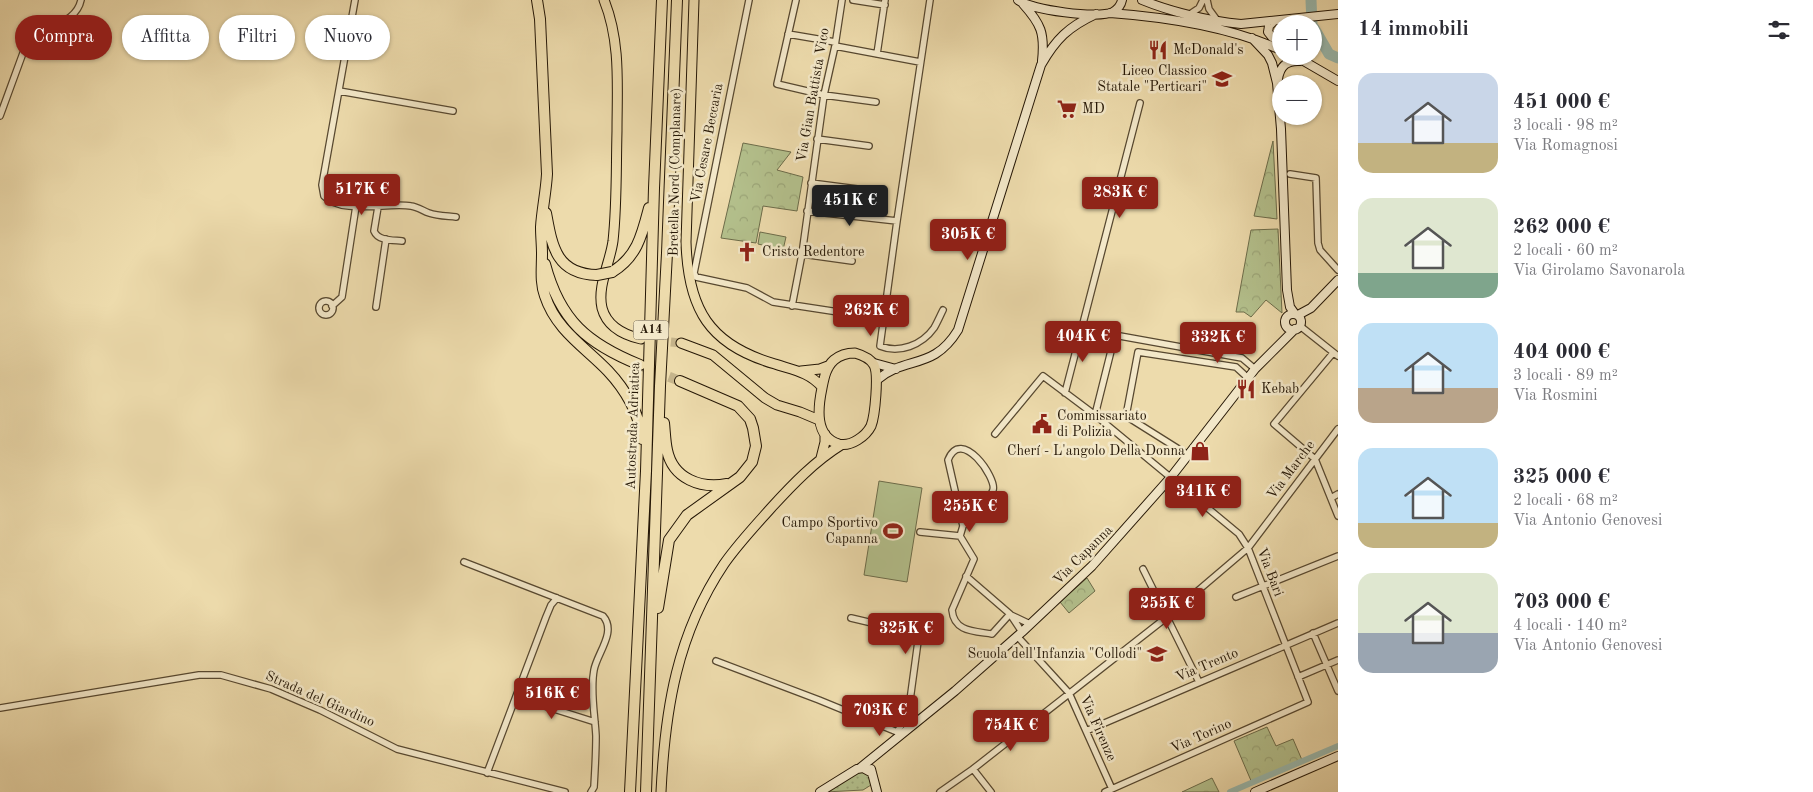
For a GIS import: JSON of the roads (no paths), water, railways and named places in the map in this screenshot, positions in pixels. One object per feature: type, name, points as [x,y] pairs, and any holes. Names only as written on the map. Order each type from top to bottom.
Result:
[{"type":"highway","points":[[537,0],[540,19],[547,174],[541,229],[541,282],[551,310],[563,328],[608,370],[627,397],[639,422],[646,471]]},
{"type":"highway","name":"Autostrada Adriatica","points":[[630,792],[646,471],[654,188],[662,0]]},
{"type":"highway","name":"Autostrada Adriatica","points":[[646,792],[660,386],[677,0]]},
{"type":"highway","points":[[544,205],[550,240],[557,255],[573,269],[584,274],[597,275],[612,272],[622,266],[633,254],[640,240],[654,188]]},
{"type":"highway","points":[[542,251],[547,274],[554,293],[570,319],[584,334],[600,346],[611,353],[640,365]]},
{"type":"highway","points":[[652,651],[669,540],[687,515],[746,471],[752,462],[756,446],[756,437],[750,419],[745,412],[731,402],[680,380]]},
{"type":"highway","points":[[660,386],[667,450],[676,470],[684,478],[699,484],[716,485],[731,483]]},
{"type":"main road","points":[[604,0],[615,35],[617,61],[616,170],[613,243],[602,286],[601,301],[605,316],[616,329],[626,336],[641,339]]},
{"type":"main road","name":"Bretella Nord (Complanare)","points":[[694,0],[686,242],[686,264],[691,288],[698,307],[710,327],[726,342],[750,356],[801,371],[811,376],[822,387]]},
{"type":"main road","points":[[1110,13],[1119,7],[1122,0]]},
{"type":"main road","points":[[1142,0],[1190,14],[1241,24],[1272,21]]},
{"type":"main road","points":[[1020,2],[1038,8],[1072,14],[1110,13],[1153,16],[1252,38],[1272,46]]},
{"type":"main road","points":[[1020,2],[1036,20],[1042,33],[1042,65]]},
{"type":"main road","points":[[877,380],[896,369],[917,363],[940,352],[958,330],[1042,65],[1062,34],[1096,14]]},
{"type":"main road","points":[[1322,16],[1338,14]]},
{"type":"main road","points":[[1272,24],[1269,26],[1268,32],[1272,37]]},
{"type":"main road","points":[[1252,38],[1268,54],[1275,75]]},
{"type":"main road","points":[[1313,65],[1338,81]]},
{"type":"main road","points":[[1281,125],[1286,322],[1290,328],[1297,327],[1301,319],[1290,307],[1286,290]]},
{"type":"main road","points":[[1286,322],[1291,314],[1296,315],[1311,308],[1338,280]]},
{"type":"main road","name":"Via Capanna","points":[[1281,341],[1286,322]]},
{"type":"main road","name":"Via Capanna","points":[[820,792],[860,768],[899,733],[955,691],[1030,624],[1108,549],[1171,477],[1255,369],[1297,327]]},
{"type":"main road","points":[[681,343],[713,355],[759,394],[777,406],[800,412],[819,420]]},
{"type":"main road","points":[[841,445],[832,441],[825,434],[819,420],[819,404],[828,366],[835,358],[855,353],[865,356],[874,363],[896,369]]},
{"type":"main road","points":[[661,792],[663,754],[674,682],[690,629],[706,594],[724,564],[744,538],[821,458],[841,445],[849,444],[864,436],[871,425],[877,380],[874,363]]},
{"type":"main road","name":"Bretella Nord (Complanare)","points":[[801,371],[828,366]]},
{"type":"main road","points":[[800,412],[819,404]]},
{"type":"main road","points":[[821,458],[825,434]]},
{"type":"main road","points":[[1255,792],[1338,756]]},
{"type":"main road","points":[[873,758],[871,767],[877,792]]},
{"type":"main road","points":[[860,768],[867,769],[872,773]]},
{"type":"main road","points":[[867,792],[875,783]]},
{"type":"street","points":[[0,116],[23,53],[29,44],[40,35],[71,17],[77,11],[81,0]]},
{"type":"street","points":[[355,0],[322,191],[324,196],[334,203],[378,207],[410,205],[421,208],[429,213],[456,218]]},
{"type":"street","name":"Via Cesare Beccaria","points":[[748,0],[694,273],[696,277],[747,288],[773,302],[884,319]]},
{"type":"street","points":[[796,0],[777,84],[824,95],[876,102]]},
{"type":"street","name":"Via Gian Battista Vico","points":[[792,306],[802,254],[806,211],[824,95],[842,0]]},
{"type":"street","points":[[853,0],[885,2],[877,54]]},
{"type":"street","points":[[930,0],[880,346],[888,350],[903,350],[921,341],[933,330],[943,310]]},
{"type":"street","points":[[1190,14],[1199,8],[1205,0],[1217,20]]},
{"type":"street","points":[[788,34],[920,62]]},
{"type":"street","points":[[339,91],[453,111]]},
{"type":"street","points":[[1065,392],[1140,103]]},
{"type":"street","points":[[817,138],[869,146]]},
{"type":"street","points":[[1290,174],[1316,178],[1318,243],[1320,250],[1338,270]]},
{"type":"street","points":[[811,183],[865,190]]},
{"type":"street","points":[[332,306],[342,297],[356,206]]},
{"type":"street","points":[[378,207],[374,231],[377,236],[402,241]]},
{"type":"street","points":[[806,211],[897,221]]},
{"type":"street","points":[[376,307],[386,239]]},
{"type":"street","points":[[802,254],[852,261]]},
{"type":"street","points":[[1297,327],[1336,355],[1274,424],[1315,460],[1338,516]]},
{"type":"street","points":[[1081,329],[1242,358],[1255,369]]},
{"type":"street","points":[[1095,415],[1115,335]]},
{"type":"street","points":[[1188,455],[1126,416],[1138,352],[1236,367],[1248,378]]},
{"type":"street","name":"Via Bari","points":[[995,434],[1043,376],[1095,415],[1238,534],[1248,548],[1308,702]]},
{"type":"street","name":"Via Marche","points":[[940,792],[973,769],[1167,617],[1248,548],[1338,429]]},
{"type":"street","points":[[963,526],[948,460],[951,453],[957,449],[965,448],[972,452],[994,485],[992,493],[963,526],[960,536],[974,559],[952,610],[953,618],[957,624],[965,629],[992,634],[1010,614]]},
{"type":"street","points":[[1330,498],[1338,494]]},
{"type":"street","points":[[920,532],[960,536]]},
{"type":"street","points":[[1236,597],[1338,556]]},
{"type":"street","points":[[464,562],[603,616],[608,626],[606,639],[594,670],[594,786],[591,792]]},
{"type":"street","points":[[1142,569],[1199,682]]},
{"type":"street","points":[[966,576],[1010,614],[1030,624]]},
{"type":"street","points":[[487,772],[546,617],[551,605],[557,598]]},
{"type":"street","name":"Via Firenze","points":[[1010,614],[1019,634],[1069,693],[1112,789]]},
{"type":"street","points":[[716,661],[899,733],[908,715],[919,634],[851,618]]},
{"type":"street","name":"Via Trento","points":[[1086,731],[1338,623]]},
{"type":"street","points":[[1313,634],[1338,691]]},
{"type":"street","points":[[1298,677],[1338,660]]},
{"type":"street","name":"Strada del Giardino","points":[[0,708],[199,675],[221,675],[271,689],[320,710],[397,748],[565,792]]},
{"type":"street","points":[[516,697],[595,722]]},
{"type":"street","name":"Via Torino","points":[[1105,792],[1308,702]]},
{"type":"street","points":[[973,769],[991,792]]},
{"type":"waterway","points":[[1311,0],[1312,15]]},
{"type":"waterway","points":[[1322,42],[1329,54],[1338,58]]},
{"type":"waterway","points":[[1230,792],[1338,746]]},
{"type":"tunnel","points":[[644,339],[681,343]]},
{"type":"tunnel","points":[[641,366],[680,381]]},
{"type":"place","name":"McDonald's","points":[[1158,50]]},
{"type":"place","name":"Liceo Classico Statale \"Perticari\"","points":[[1222,79]]},
{"type":"place","name":"MD","points":[[1067,109]]},
{"type":"place","name":"Cristo Redentore","points":[[747,252]]},
{"type":"place","name":"Kebab","points":[[1246,389]]},
{"type":"place","name":"Commissariato di Polizia","points":[[1042,424]]},
{"type":"place","name":"Cherí - L'angolo Della Donna","points":[[1200,451]]},
{"type":"place","name":"Campo Sportivo Capanna","points":[[893,531]]},
{"type":"place","name":"Scuola dell'Infanzia \"Collodi\"","points":[[1157,654]]}]
